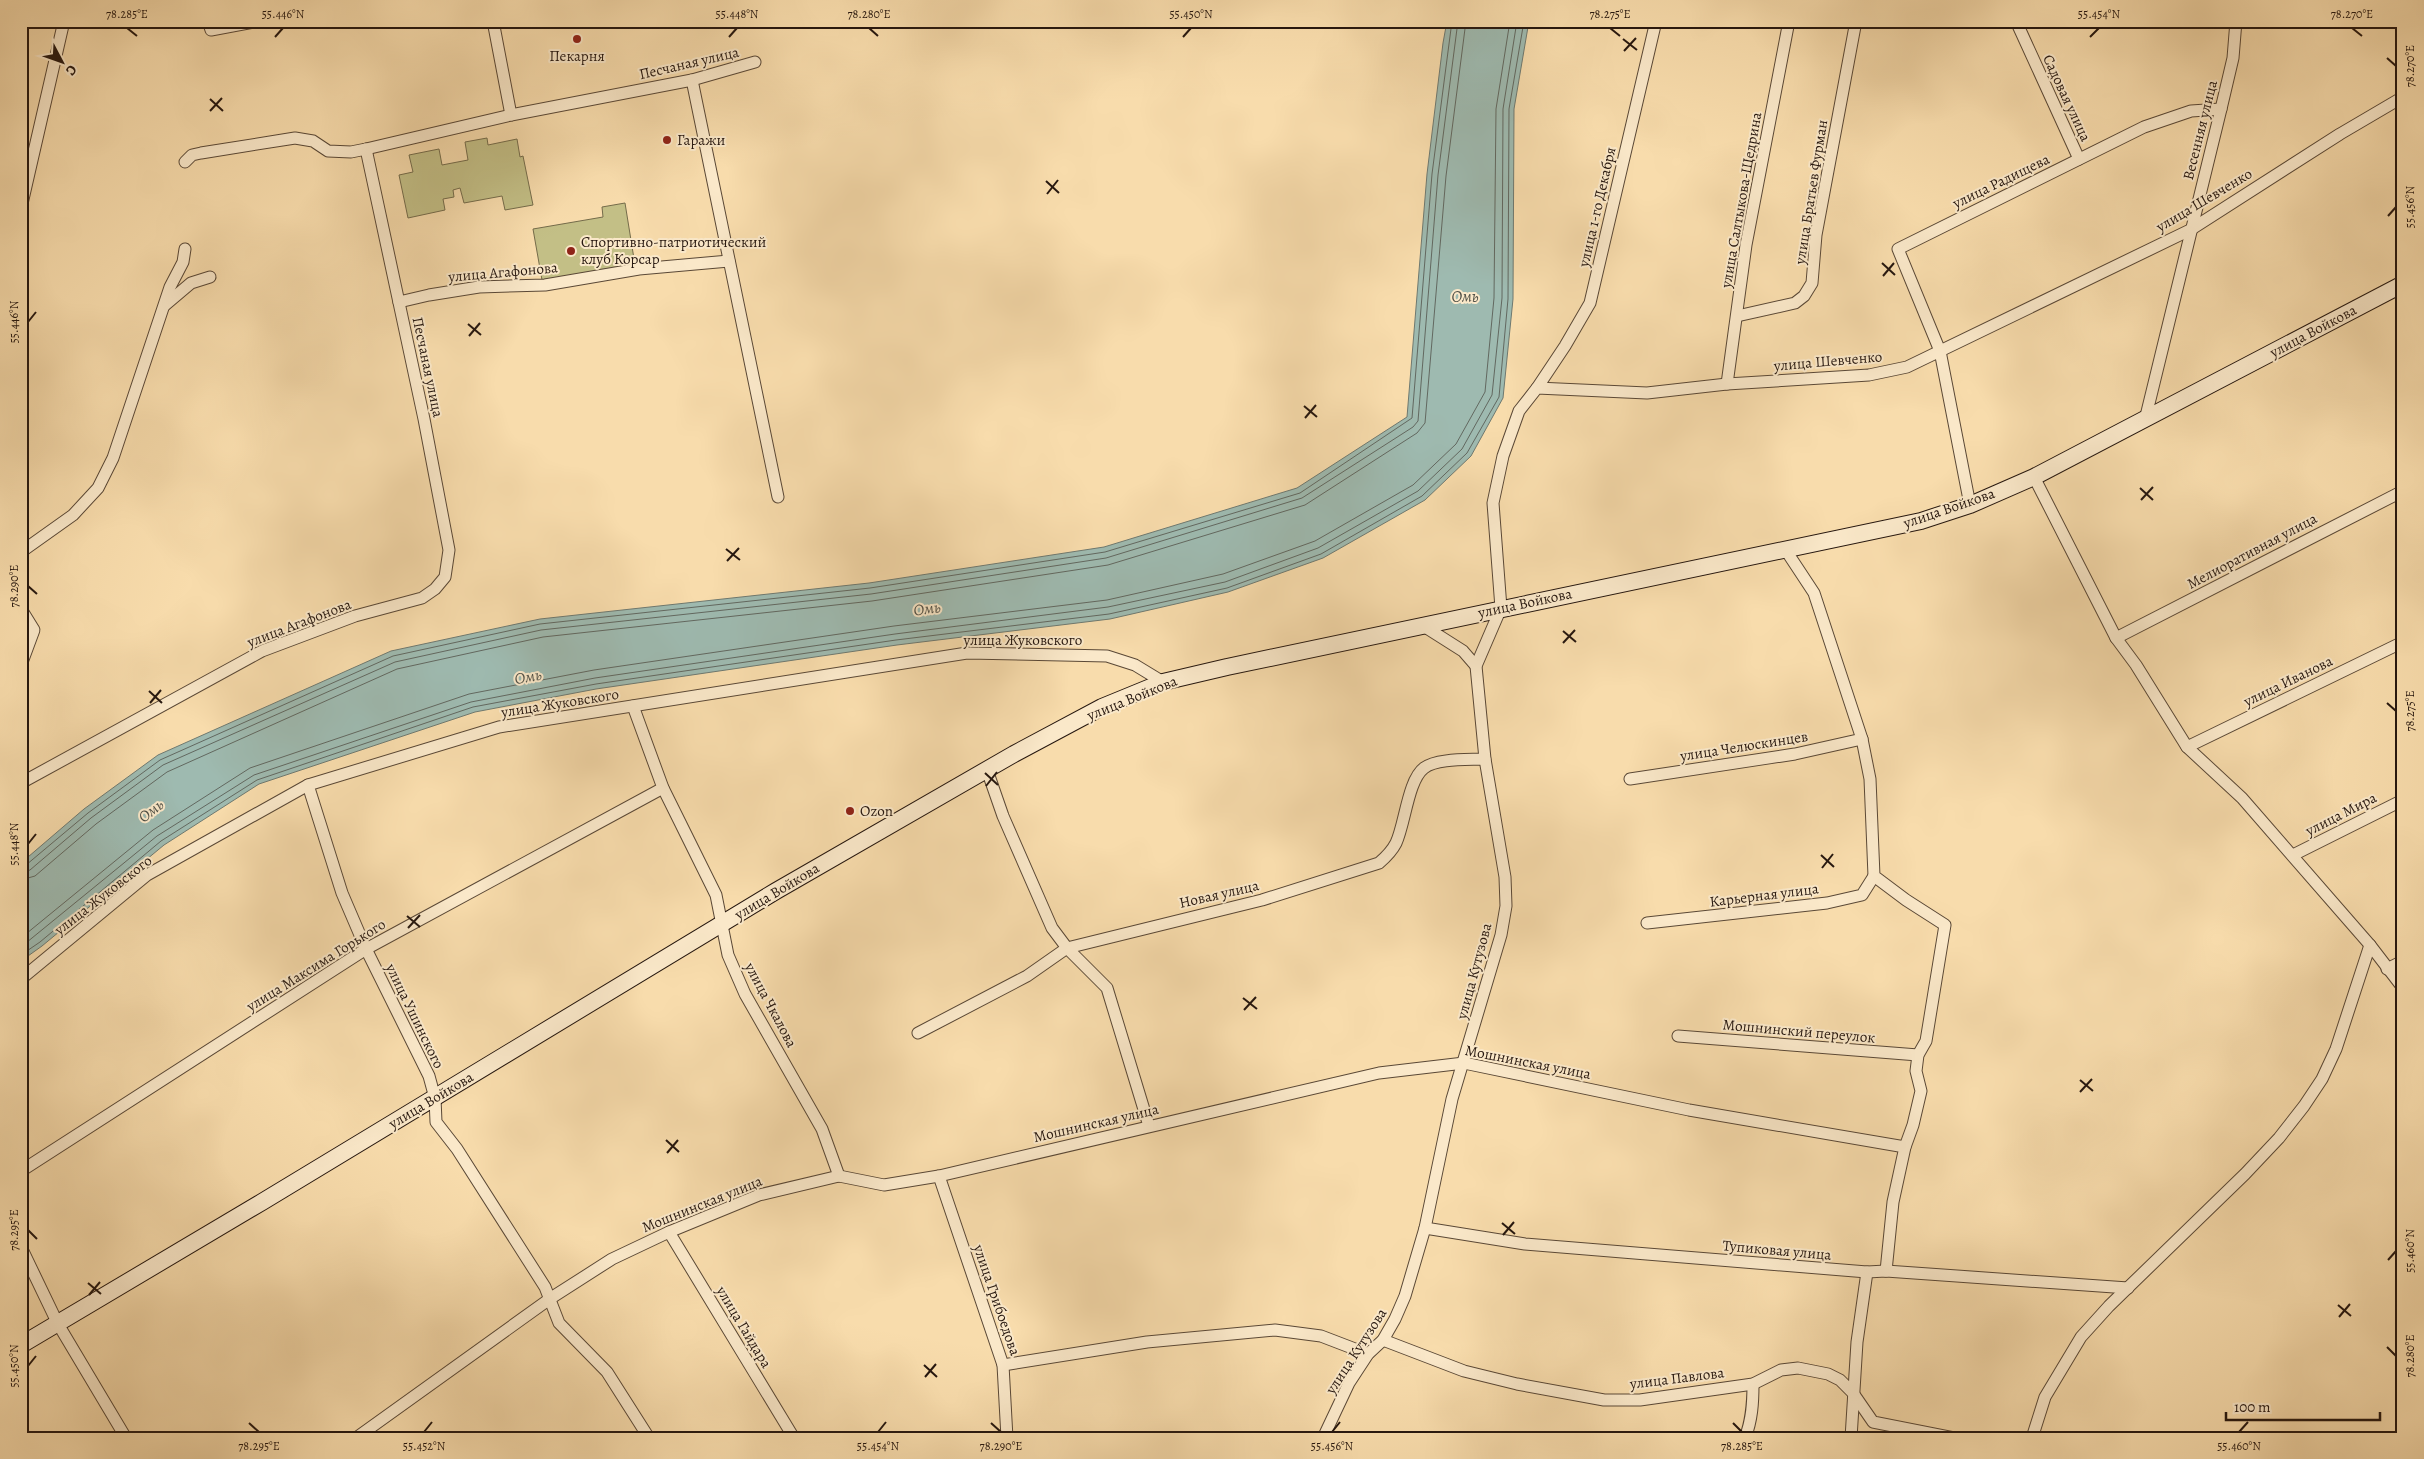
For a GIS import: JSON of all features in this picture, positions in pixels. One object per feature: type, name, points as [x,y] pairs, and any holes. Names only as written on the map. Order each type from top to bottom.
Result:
[{"type":"main road","name":"улица Войкова","points":[[21,1345],[723,924],[987,770],[1102,707],[1163,682],[1501,608],[1921,521],[1970,505],[2034,477],[2403,284]]},
{"type":"street","points":[[21,208],[64,21]]},
{"type":"street","points":[[208,21],[211,30],[254,22]]},
{"type":"street","points":[[493,21],[511,115]]},
{"type":"street","name":"улица 1-го Декабря","points":[[1537,388],[1565,346],[1590,303],[1656,21]]},
{"type":"street","name":"улица Салтыкова-Щедрина","points":[[1727,384],[1746,245],[1789,21]]},
{"type":"street","name":"улица Братьев Фурман","points":[[1737,316],[1795,304],[1804,296],[1812,283],[1816,235],[1856,21]]},
{"type":"street","name":"Садовая улица","points":[[2016,21],[2079,159]]},
{"type":"street","name":"Весенняя улица","points":[[2145,420],[2233,58],[2236,21]]},
{"type":"street","name":"Песчаная улица","points":[[185,162],[192,155],[201,153],[295,138],[313,141],[328,150],[351,152],[511,115],[692,80],[755,62]]},
{"type":"street","points":[[692,80],[778,497]]},
{"type":"street","name":"улица Шевченко","points":[[1537,388],[1647,393],[1727,384],[1869,375],[1907,366],[2190,230],[2340,134],[2403,98]]},
{"type":"street","name":"улица Радищева","points":[[1940,351],[1898,249],[2144,127],[2191,111],[2221,109]]},
{"type":"street","name":"Песчаная улица","points":[[366,149],[449,550],[445,577],[435,589]]},
{"type":"street","points":[[21,552],[73,515],[98,488],[113,458],[170,288],[183,262],[185,249]]},
{"type":"street","name":"улица Агафонова","points":[[399,302],[479,287],[545,285],[639,269],[729,261]]},
{"type":"street","points":[[165,305],[191,283],[210,277]]},
{"type":"street","points":[[1940,351],[1970,505]]},
{"type":"street","points":[[1501,608],[1493,503],[1503,456],[1519,412],[1537,388]]},
{"type":"street","points":[[2034,477],[2116,638],[2136,665],[2187,748],[2242,798],[2370,945],[2403,988]]},
{"type":"street","name":"Мелиоративная улица","points":[[2116,638],[2403,491]]},
{"type":"street","points":[[1785,550],[1814,593],[1862,739],[1870,779],[1874,876],[1906,900],[1945,925],[1926,1041],[1918,1055],[1916,1071],[1921,1091],[1913,1125],[1905,1147],[1893,1202],[1886,1271]]},
{"type":"street","name":"улица Агафонова","points":[[21,783],[262,652],[356,616],[422,598],[435,589]]},
{"type":"street","name":"улица Кутузова","points":[[1323,1438],[1349,1382],[1368,1354],[1382,1340],[1395,1319],[1405,1296],[1425,1228],[1452,1099],[1501,935],[1506,906],[1505,877],[1485,759],[1476,666],[1501,608]]},
{"type":"street","points":[[21,609],[34,630],[21,665]]},
{"type":"street","points":[[1422,625],[1463,651],[1476,666]]},
{"type":"street","name":"улица Иванова","points":[[2187,748],[2403,642]]},
{"type":"street","name":"улица Жуковского","points":[[21,979],[148,875],[308,784],[500,728],[967,653],[1107,656],[1135,665],[1163,682]]},
{"type":"street","name":"улица Чкалова","points":[[633,706],[663,788],[716,895],[728,955],[745,994],[822,1130],[840,1176]]},
{"type":"street","name":"улица Челюскинцев","points":[[1630,779],[1795,754],[1862,739]]},
{"type":"street","name":"Новая улица","points":[[918,1033],[1027,976],[1067,948],[1262,900],[1379,863],[1391,852],[1397,842],[1415,780],[1424,768],[1443,762],[1485,759]]},
{"type":"street","points":[[987,770],[1003,816],[1052,928],[1067,948],[1107,988],[1149,1126]]},
{"type":"street","name":"улица Ушинского","points":[[308,784],[342,893],[366,949],[429,1076],[435,1098],[436,1122],[458,1149],[551,1298],[559,1323],[607,1372],[649,1438]]},
{"type":"street","name":"улица Максима Горького","points":[[21,1171],[366,949],[663,788]]},
{"type":"street","name":"улица Мира","points":[[2293,855],[2403,800]]},
{"type":"street","name":"Карьерная улица","points":[[1647,923],[1827,903],[1862,894],[1874,876]]},
{"type":"street","points":[[2032,1438],[2045,1397],[2065,1361],[2081,1338],[2128,1288],[2245,1174],[2279,1138],[2304,1106],[2322,1079],[2336,1049],[2370,945]]},
{"type":"street","points":[[2387,969],[2403,961]]},
{"type":"street","name":"Мошнинский переулок","points":[[1678,1036],[1918,1055]]},
{"type":"street","name":"Мошнинская улица","points":[[362,1436],[551,1298],[612,1258],[669,1232],[759,1196],[840,1176],[884,1184],[939,1176],[1379,1073],[1464,1062],[1689,1110],[1905,1147]]},
{"type":"street","name":"улица Грибоедова","points":[[939,1176],[1004,1366],[1007,1438]]},
{"type":"street","name":"Тупиковая улица","points":[[1425,1228],[1525,1244],[1866,1272],[1886,1271],[2128,1288]]},
{"type":"street","name":"улица Гайдара","points":[[669,1232],[794,1438]]},
{"type":"street","points":[[21,1247],[58,1324],[126,1438]]},
{"type":"street","points":[[1852,1438],[1857,1342],[1866,1272]]},
{"type":"street","points":[[1004,1366],[1147,1342],[1275,1330],[1320,1336],[1368,1354]]},
{"type":"street","name":"улица Павлова","points":[[1382,1340],[1464,1371],[1517,1384],[1604,1400],[1640,1400],[1753,1384],[1781,1370],[1798,1368],[1828,1374],[1840,1380],[1853,1393],[1873,1422],[1954,1438]]},
{"type":"street","points":[[1745,1438],[1749,1428],[1753,1404],[1753,1384]]},
{"type":"shaded area","points":[[487,138],[488,145],[517,139],[520,157],[523,156],[533,205],[505,210],[502,196],[464,203],[460,188],[453,190],[454,197],[443,199],[445,210],[408,218],[399,175],[413,172],[409,155],[439,149],[442,165],[468,160],[465,142]]},
{"type":"shaded area","points":[[625,203],[635,265],[542,280],[533,229],[603,217],[602,207]]},
{"type":"water","name":"Омь","points":[[1447,21],[1529,21],[1514,109],[1513,299],[1503,398],[1471,456],[1425,500],[1323,558],[1228,592],[1110,619],[897,645],[596,689],[475,712],[259,784],[164,845],[42,946],[21,961],[21,863],[84,809],[158,755],[391,651],[540,619],[869,583],[1104,547],[1297,488],[1407,417],[1427,174]]},
{"type":"place","name":"Пекарня","points":[[577,39]]},
{"type":"place","name":"Гаражи","points":[[667,140]]},
{"type":"place","name":"Спортивно-патриотический клуб Корсар","points":[[571,251]]},
{"type":"place","name":"Ozon","points":[[850,811]]}]
